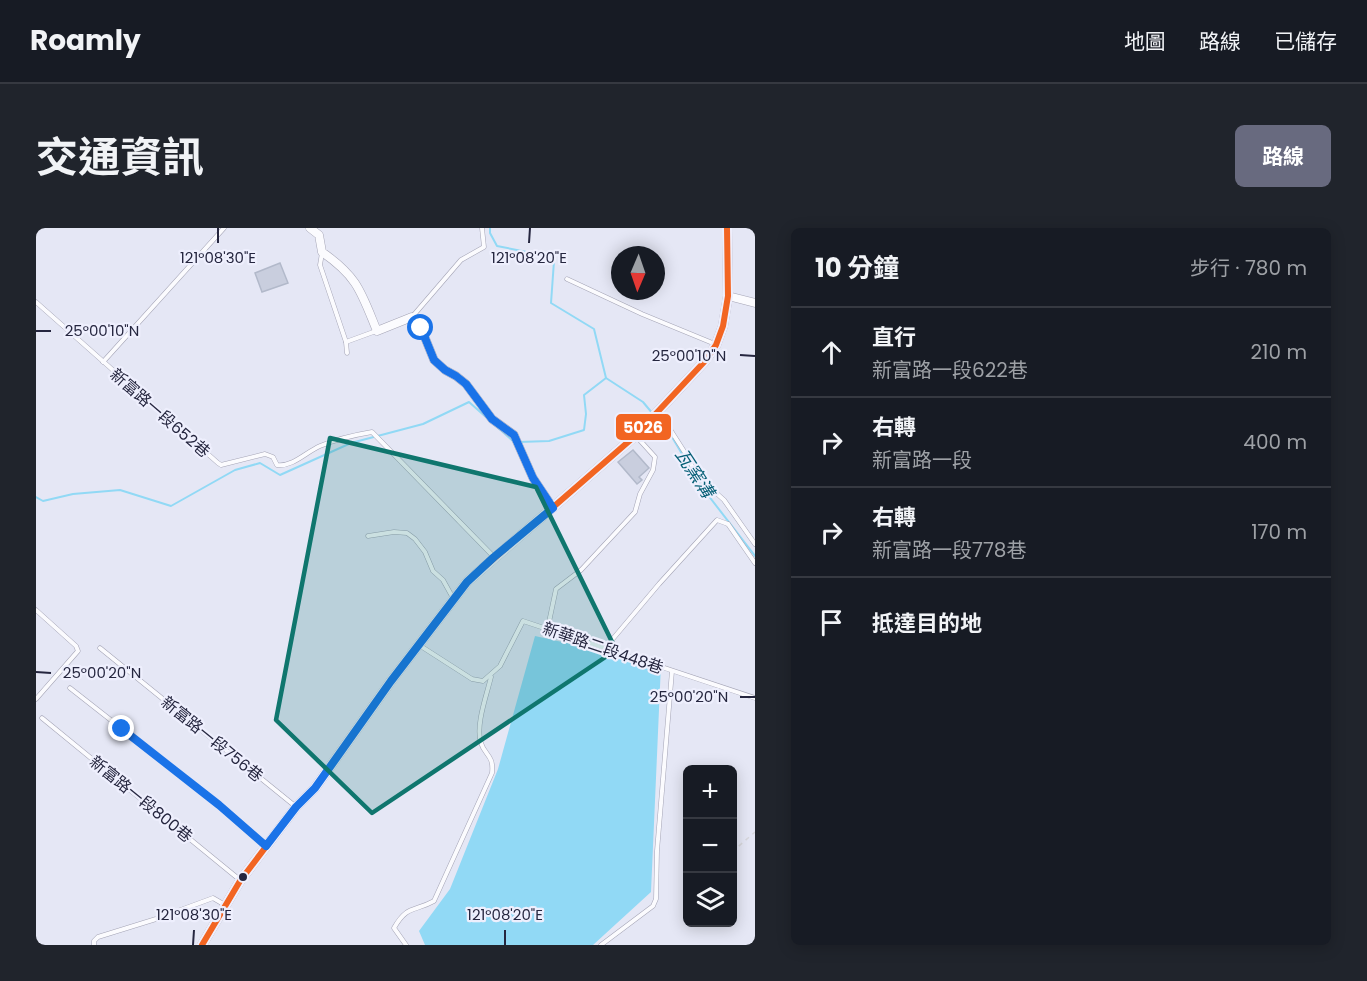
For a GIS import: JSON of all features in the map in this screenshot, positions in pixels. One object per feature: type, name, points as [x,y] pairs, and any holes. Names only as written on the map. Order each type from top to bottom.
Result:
[{"type":"street","points":[[310,228],[319,235],[322,252],[339,264],[359,287],[377,331],[412,317],[421,328],[434,360],[466,384],[492,419],[514,435],[533,478],[553,508]]},
{"type":"street","points":[[202,945],[240,881],[296,807],[315,788],[467,582],[635,436],[705,361],[716,345],[723,326],[728,296],[727,228]]},
{"type":"street","points":[[728,296],[755,303]]},
{"type":"lane","points":[[103,362],[224,228]]},
{"type":"lane","points":[[412,317],[461,260],[484,247],[482,228]]},
{"type":"lane","points":[[322,252],[320,265],[346,342],[347,353]]},
{"type":"lane","points":[[567,279],[716,345]]},
{"type":"lane","name":"新富路一段652巷","points":[[36,302],[221,465],[265,454],[273,457],[277,465],[285,465],[318,447],[350,436],[372,432],[494,557]]},
{"type":"lane","points":[[346,342],[377,331]]},
{"type":"lane","points":[[659,412],[689,459],[696,475],[724,500],[755,544]]},
{"type":"lane","points":[[550,629],[549,622],[556,589],[588,564],[635,512],[640,494],[653,470],[655,456],[635,436]]},
{"type":"lane","points":[[728,524],[736,518]]},
{"type":"lane","points":[[606,647],[717,520],[728,524],[755,563]]},
{"type":"lane","points":[[368,536],[394,532],[407,533],[415,538],[425,552],[433,571],[442,580],[453,599]]},
{"type":"lane","points":[[36,610],[76,646],[78,651],[36,699]]},
{"type":"lane","name":"新華路二段448巷","points":[[491,676],[500,666],[523,621],[755,698]]},
{"type":"lane","points":[[419,645],[472,679],[483,681],[491,676]]},
{"type":"lane","name":"新富路一段756巷","points":[[100,648],[296,807]]},
{"type":"lane","points":[[601,945],[653,906],[657,899],[657,851],[672,671]]},
{"type":"lane","points":[[406,945],[393,927],[405,911],[434,901],[492,773],[492,759],[481,743],[480,723],[491,676]]},
{"type":"lane","points":[[70,688],[219,805],[266,846]]},
{"type":"lane","name":"新富路一段800巷","points":[[42,718],[240,881]]},
{"type":"lane","points":[[94,945],[98,937],[156,920],[213,898],[225,905]]},
{"type":"path","points":[[737,848],[755,832]]},
{"type":"highlighted area","points":[[330,438],[536,487],[616,650],[372,813],[276,720]]},
{"type":"water","points":[[535,636],[661,664],[651,892],[593,945],[425,945],[419,931],[450,889],[498,769]]},
{"type":"building","points":[[280,263],[288,283],[262,292],[255,273]]},
{"type":"building","points":[[633,450],[649,468],[639,477],[642,480],[637,484],[618,462]]},
{"type":"waterway","name":"瓦窯溝","points":[[490,228],[490,233],[497,246],[537,254],[554,261],[551,303],[594,329],[606,378],[643,402],[653,414]]},
{"type":"waterway","points":[[519,442],[549,441],[584,430],[586,414],[584,395],[606,378]]},
{"type":"waterway","points":[[36,497],[43,501],[73,494],[120,490],[171,506],[235,470],[260,463],[280,475],[351,443],[423,424],[469,402],[514,442]]},
{"type":"waterway","name":"瓦窯溝","points":[[657,418],[672,437],[701,486],[755,556]]},
{"type":"transit line","name":"5026","points":[[202,945],[240,881],[296,807],[315,788],[391,681],[467,582],[635,436],[705,361],[716,345],[723,326],[728,296],[727,228]]},
{"type":"route","points":[[122,729],[219,805],[266,846],[296,807],[315,788],[436,620],[467,582],[553,508],[533,478],[514,435],[492,419],[466,384],[434,360],[421,328]]}]
